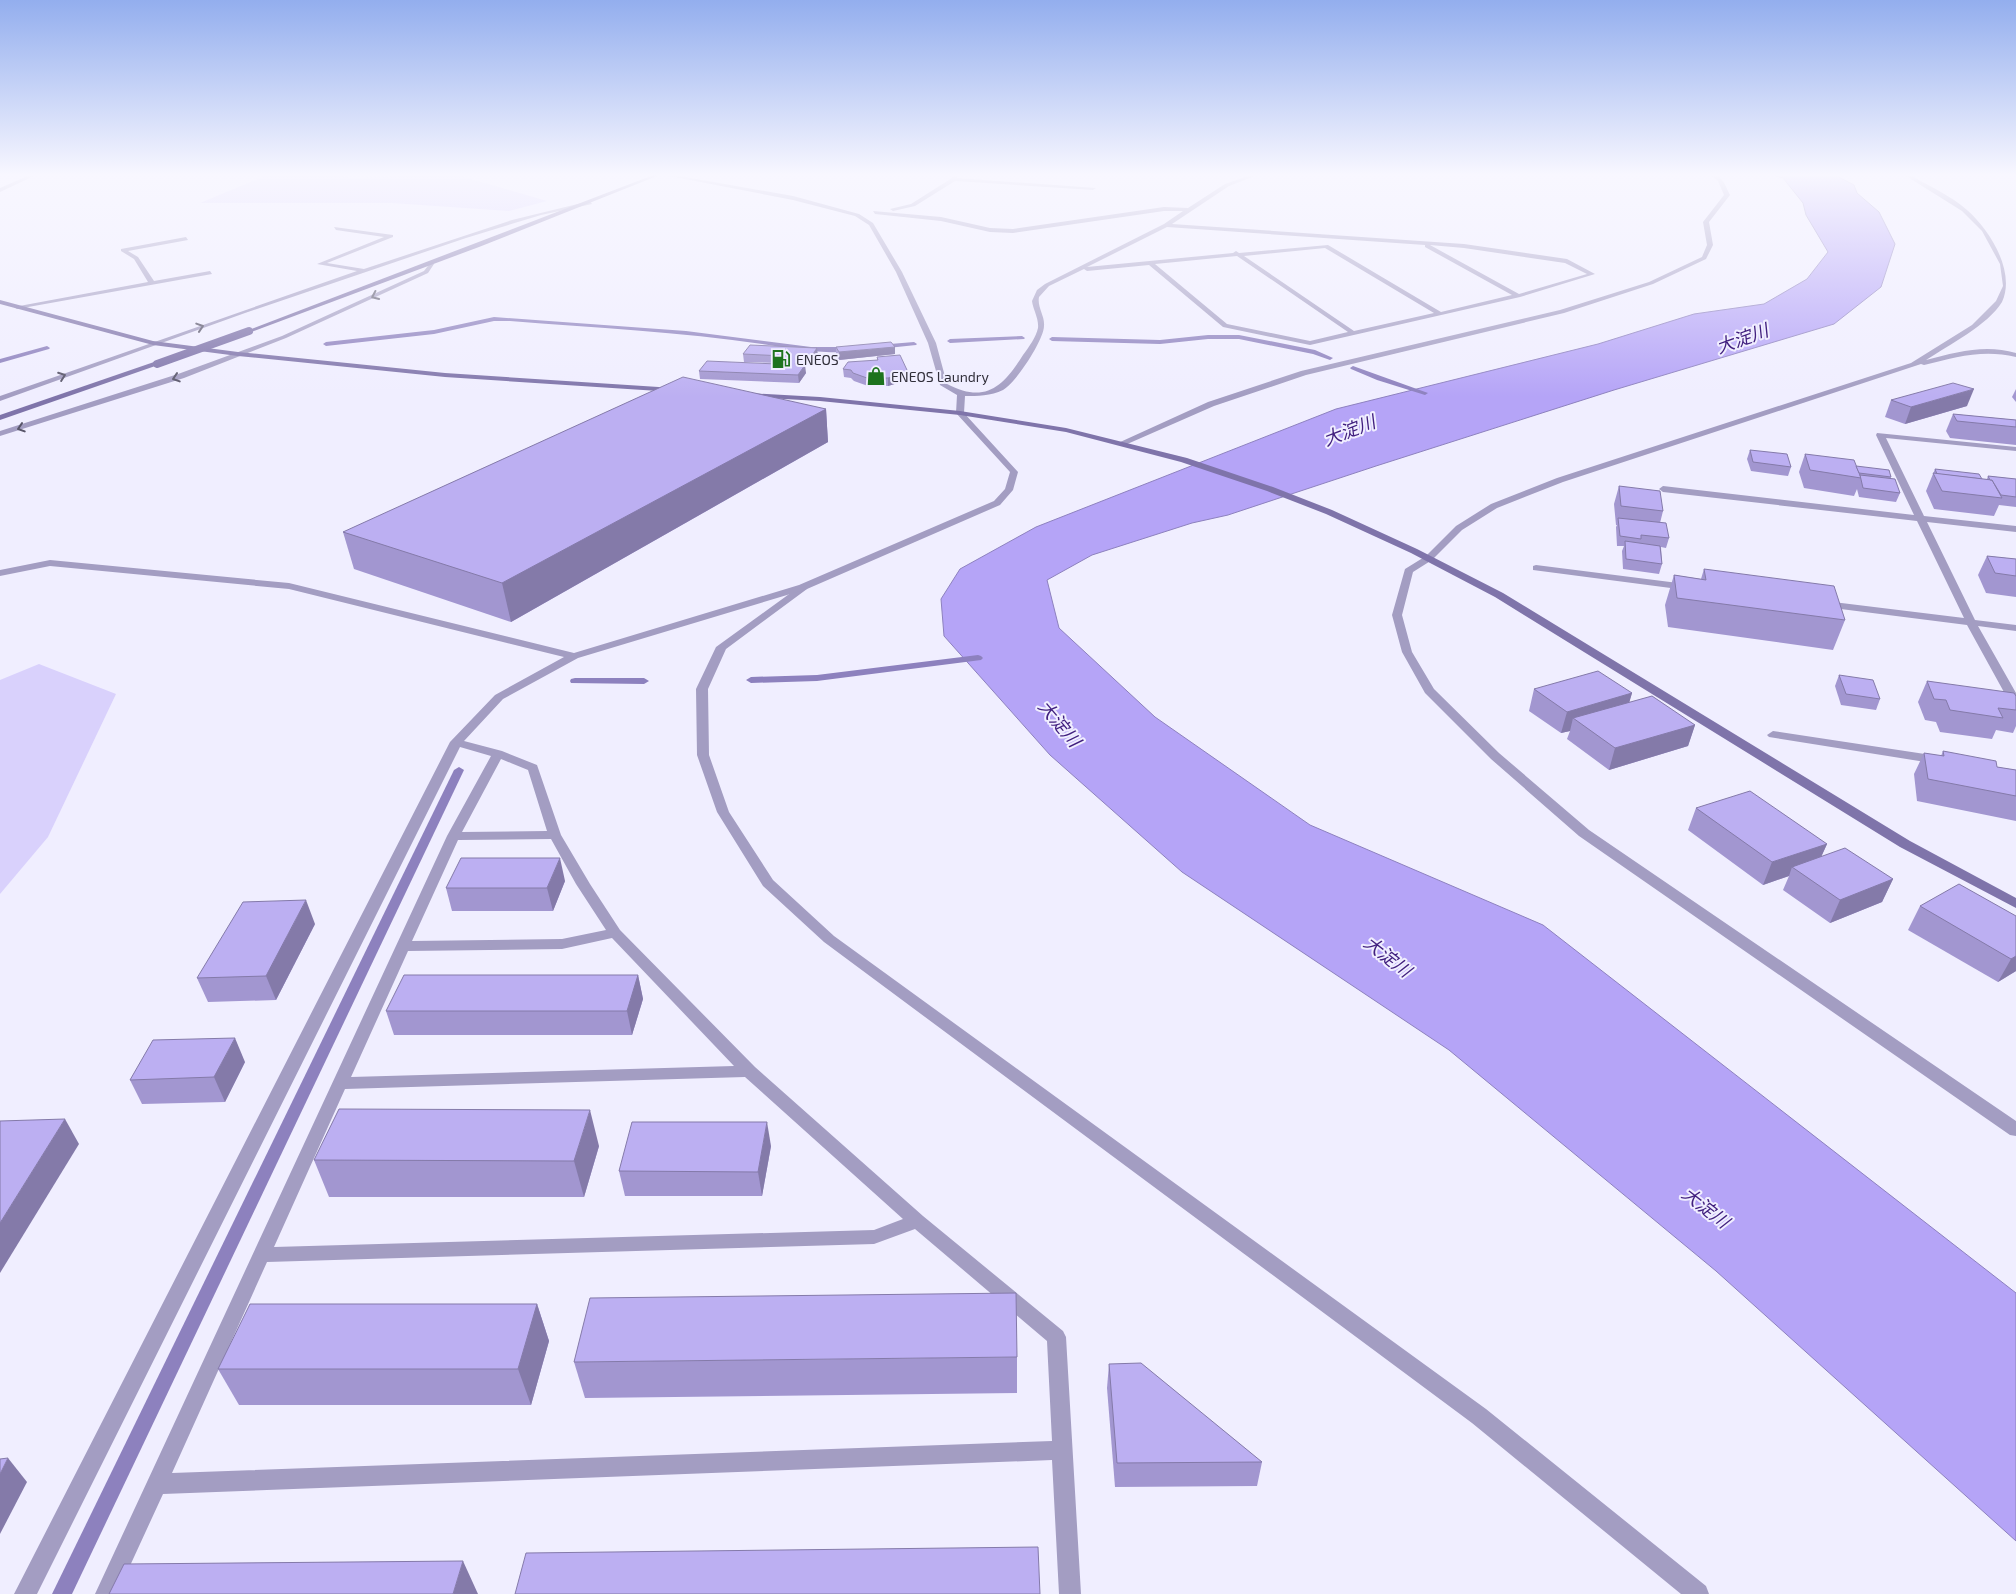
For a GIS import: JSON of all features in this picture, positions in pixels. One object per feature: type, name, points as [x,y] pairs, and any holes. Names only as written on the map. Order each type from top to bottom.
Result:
[{"type":"street","points":[[132,248],[123,250],[136,258],[152,283]]},
{"type":"street","points":[[360,248],[320,264],[366,270]]},
{"type":"street","points":[[0,399],[153,343],[432,248]]},
{"type":"street","points":[[0,418],[249,331],[471,248]]},
{"type":"street","points":[[886,248],[900,272],[932,343],[944,385],[961,394],[986,393],[1003,387],[1038,340],[1042,328],[1034,300],[1036,293],[1047,285],[1120,248]]},
{"type":"street","points":[[1082,269],[1295,248]]},
{"type":"street","points":[[1330,248],[1440,314]]},
{"type":"street","points":[[1433,248],[1518,296]]},
{"type":"street","points":[[1150,263],[1225,326],[1237,330],[1310,343],[1518,296],[1592,274],[1567,261],[1480,248]]},
{"type":"street","points":[[1122,443],[1211,404],[1304,373],[1562,312],[1651,283],[1704,258],[1709,248]]},
{"type":"street","points":[[1914,365],[1974,326],[1999,302],[2006,286],[2003,264],[1994,248]]},
{"type":"street","points":[[1236,253],[1353,333]]},
{"type":"street","points":[[0,434],[181,376],[284,337],[426,272],[431,264]]},
{"type":"street","points":[[17,307],[210,273]]},
{"type":"street","points":[[0,302],[153,343],[238,354],[445,376],[682,390]]},
{"type":"street","points":[[2016,355],[2000,351],[1974,350],[1914,365],[1560,480],[1494,506],[1460,528],[1429,558],[1408,571],[1397,615],[1407,652],[1429,691],[1494,756],[1584,834],[2016,1130]]},
{"type":"street","points":[[741,394],[828,400],[960,413],[1066,430],[1184,460],[1270,489],[1330,512],[1429,558],[1498,595],[1905,844],[2016,904]]},
{"type":"street","points":[[25,1594],[456,742],[498,697],[574,656],[804,587],[998,503],[1009,490],[1014,472],[960,413],[961,394]]},
{"type":"street","points":[[2016,449],[1880,435],[1971,623],[2016,703]]},
{"type":"street","points":[[1663,490],[2016,529]]},
{"type":"street","points":[[0,573],[50,563],[289,586],[574,656]]},
{"type":"street","points":[[1536,568],[1694,588]]},
{"type":"street","points":[[804,587],[721,647],[702,689],[703,755],[723,812],[768,883],[829,939],[1479,1416],[1698,1594]]},
{"type":"street","points":[[1813,603],[2016,628]]},
{"type":"street","points":[[1773,735],[1948,761]]},
{"type":"street","points":[[456,742],[498,754],[534,768],[555,835],[583,884],[615,933],[750,1072],[917,1221],[1056,1337],[1070,1594]]},
{"type":"street","points":[[106,1594],[453,836],[498,754]]},
{"type":"street","points":[[453,836],[555,835]]},
{"type":"street","points":[[402,946],[562,944],[615,933]]},
{"type":"street","points":[[340,1083],[750,1072]]},
{"type":"street","points":[[260,1255],[874,1237],[917,1221]]},
{"type":"street","points":[[156,1484],[1062,1450]]},
{"type":"shaded area","points":[[39,664],[116,694],[48,837],[0,894],[0,680]]},
{"type":"water","name":"大淀川","points":[[1826,248],[1894,248],[1881,287],[1834,324],[1614,390],[1228,515],[1192,523],[1092,555],[1047,580],[1059,628],[1155,717],[1310,825],[1543,925],[2016,1293],[2016,1541],[1716,1271],[1449,1050],[1182,872],[1050,755],[944,636],[941,599],[960,569],[1036,527],[1336,409],[1598,344],[1694,314],[1764,304],[1807,279],[1828,252]]},
{"type":"building","points":[[891,342],[895,347],[839,352],[836,347]]},
{"type":"building","points":[[750,345],[817,348],[811,357],[801,356],[795,364],[805,365],[798,375],[699,371],[707,361],[777,364],[783,356],[743,354]]},
{"type":"building","points":[[900,355],[907,370],[904,373],[888,378],[867,378],[853,373],[851,370],[843,369],[848,362],[878,360],[877,357]]},
{"type":"building","points":[[683,377],[826,409],[502,583],[343,532]]},
{"type":"building","points":[[1953,383],[1974,389],[1911,407],[1891,400]]},
{"type":"building","points":[[1953,414],[2016,420],[2016,427],[1957,421]]},
{"type":"building","points":[[1750,450],[1787,454],[1791,467],[1753,462]]},
{"type":"building","points":[[1805,454],[1854,460],[1861,478],[1810,470]]},
{"type":"building","points":[[1856,466],[1889,470],[1891,477],[1859,473]]},
{"type":"building","points":[[1935,469],[1979,474],[1982,479],[1937,474]]},
{"type":"building","points":[[1933,473],[1992,480],[2002,498],[1942,491]]},
{"type":"building","points":[[1860,475],[1895,479],[1900,493],[1863,488]]},
{"type":"building","points":[[1988,476],[2016,479],[2016,497],[2001,495]]},
{"type":"building","points":[[1619,486],[1660,491],[1663,511],[1621,506]]},
{"type":"building","points":[[1618,518],[1666,523],[1669,538],[1641,535],[1641,539],[1620,536]]},
{"type":"building","points":[[1625,541],[1660,546],[1662,564],[1626,559]]},
{"type":"building","points":[[1987,556],[2016,559],[2016,576],[1995,573]]},
{"type":"building","points":[[1704,569],[1834,586],[1845,620],[1677,598],[1674,575],[1706,580]]},
{"type":"building","points":[[1598,671],[1632,693],[1567,712],[1534,689]]},
{"type":"building","points":[[1839,675],[1873,680],[1880,699],[1846,694]]},
{"type":"building","points":[[1927,681],[2014,693],[2016,696],[2016,710],[1998,708],[2003,718],[1950,710],[1946,700],[1934,699]]},
{"type":"building","points":[[1652,696],[1695,725],[1615,748],[1573,718]]},
{"type":"building","points":[[1943,751],[1996,761],[1997,767],[2016,770],[2016,796],[1928,779],[1924,753],[1944,756]]},
{"type":"building","points":[[1750,791],[1827,844],[1772,862],[1696,808]]},
{"type":"building","points":[[1845,848],[1893,879],[1840,900],[1792,867]]},
{"type":"building","points":[[461,858],[560,858],[547,888],[446,888]]},
{"type":"building","points":[[1959,884],[2016,916],[2016,956],[2011,959],[1920,906]]},
{"type":"building","points":[[306,900],[266,976],[197,978],[243,902]]},
{"type":"building","points":[[404,975],[638,975],[627,1011],[386,1011]]},
{"type":"building","points":[[235,1038],[214,1077],[130,1080],[153,1040]]},
{"type":"building","points":[[339,1109],[590,1110],[574,1161],[314,1160]]},
{"type":"building","points":[[65,1119],[0,1223],[0,1121]]},
{"type":"building","points":[[632,1122],[767,1122],[758,1172],[619,1171]]},
{"type":"building","points":[[1016,1293],[1017,1357],[574,1362],[590,1298]]},
{"type":"building","points":[[250,1304],[537,1304],[518,1369],[218,1369]]},
{"type":"building","points":[[1141,1363],[1262,1462],[1117,1463],[1109,1364]]},
{"type":"building","points":[[8,1458],[0,1474],[0,1459]]},
{"type":"building","points":[[1038,1547],[1040,1594],[515,1594],[526,1553]]},
{"type":"building","points":[[463,1561],[453,1594],[109,1594],[124,1564]]},
{"type":"waterway","points":[[326,344],[434,332],[494,319],[510,319],[716,336],[811,348],[850,349]]},
{"type":"waterway","points":[[1052,339],[1160,342],[1208,337],[1239,337],[1315,352],[1330,358]]},
{"type":"waterway","points":[[950,341],[1022,338]]},
{"type":"waterway","points":[[878,347],[914,344]]},
{"type":"waterway","points":[[0,361],[47,348]]},
{"type":"waterway","points":[[1353,368],[1379,379],[1425,393]]},
{"type":"waterway","points":[[751,680],[817,678],[978,658]]},
{"type":"waterway","points":[[575,681],[644,681]]},
{"type":"waterway","points":[[62,1594],[459,770]]},
{"type":"place","name":"ENEOS","points":[[781,359]]},
{"type":"place","name":"ENEOS Laundry","points":[[876,376]]}]
